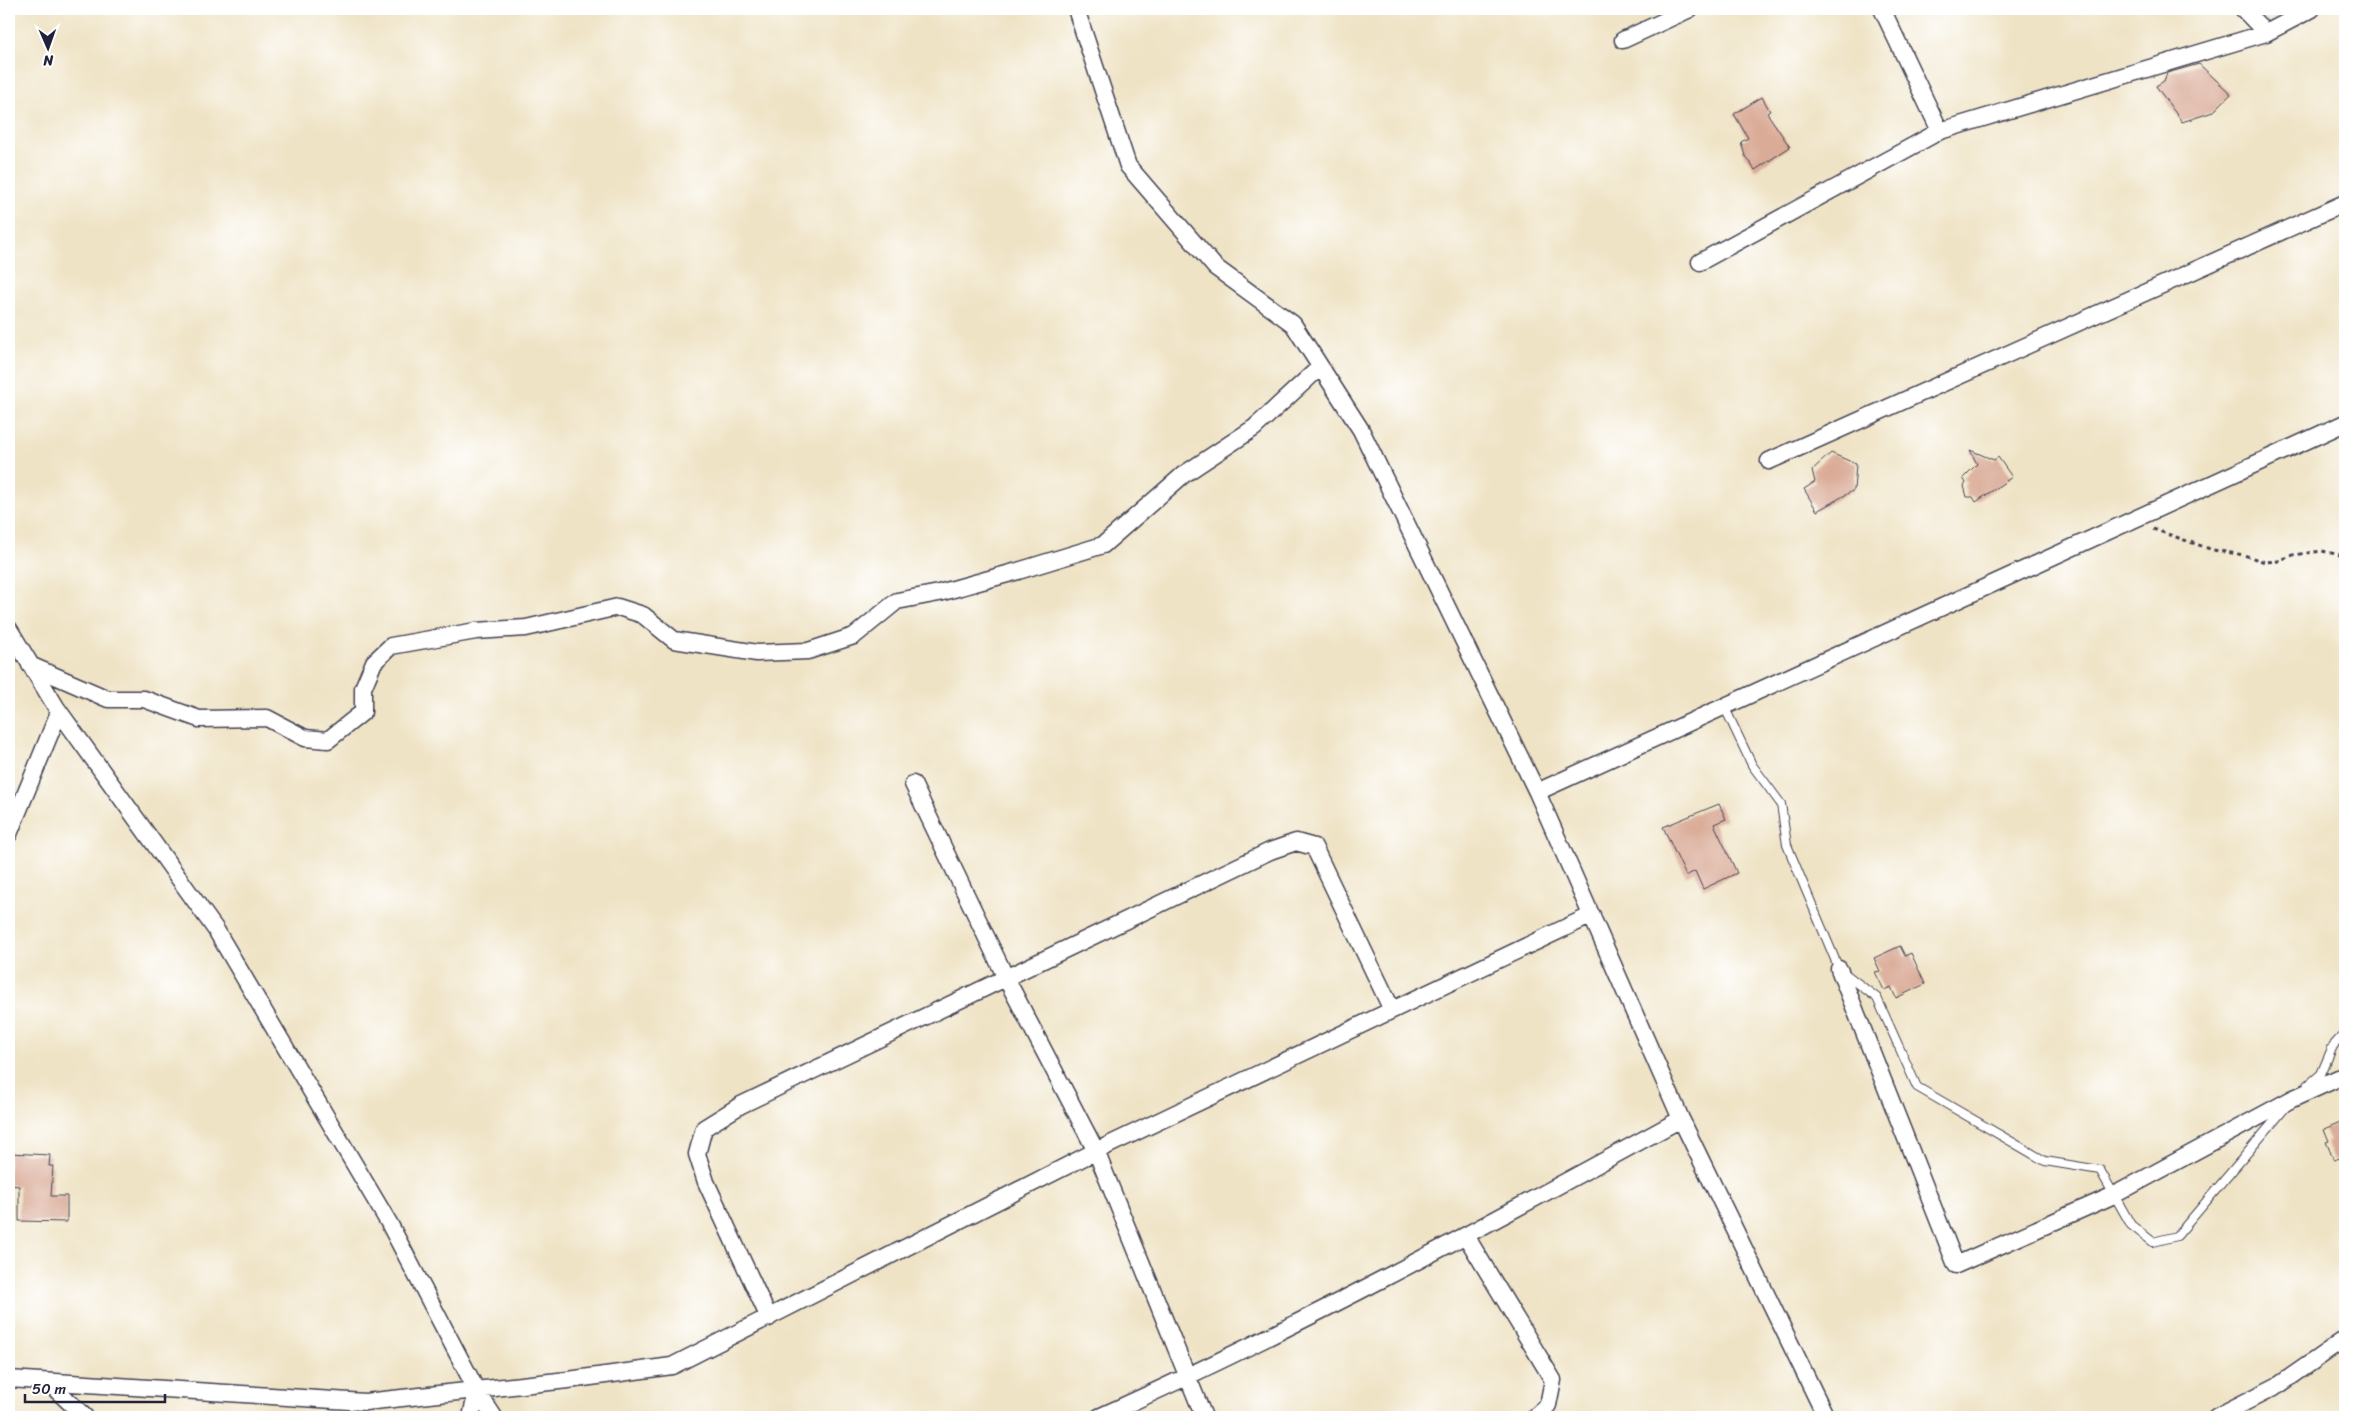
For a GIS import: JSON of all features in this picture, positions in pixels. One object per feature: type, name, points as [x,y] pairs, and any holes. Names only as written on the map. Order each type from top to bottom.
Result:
[{"type":"street","points":[[1076,9],[1128,166],[1215,268],[1293,324],[1361,430],[1536,792],[1681,1119],[1826,1417]]},
{"type":"street","points":[[1623,40],[1690,9]]},
{"type":"street","points":[[1882,9],[1940,131]]},
{"type":"street","points":[[2243,9],[2266,33]]},
{"type":"street","points":[[1700,262],[1940,131],[2266,33],[2312,9]]},
{"type":"street","points":[[1769,461],[2345,203]]},
{"type":"street","points":[[30,665],[108,699],[144,699],[199,719],[267,718],[305,738],[328,740],[363,712],[363,688],[374,662],[391,646],[476,631],[526,628],[618,607],[643,615],[674,640],[757,653],[808,651],[854,636],[897,601],[939,593],[1009,574],[1103,545],[1183,475],[1254,428],[1320,367]]},
{"type":"street","points":[[1536,792],[2345,423]]},
{"type":"street","points":[[9,629],[59,712],[216,930],[389,1223],[477,1391],[494,1417]]},
{"type":"street","points":[[9,834],[59,712]]},
{"type":"street","points":[[913,784],[1006,978],[1096,1151],[1204,1417]]},
{"type":"street","points":[[769,1318],[706,1182],[697,1154],[704,1128],[741,1105],[1270,851],[1296,842],[1314,847],[1392,1010]]},
{"type":"street","points":[[9,1379],[364,1410],[477,1391],[672,1366],[1096,1151],[1592,915]]},
{"type":"street","points":[[1839,969],[1956,1265],[2114,1195],[2292,1099],[2345,1075]]},
{"type":"street","points":[[1099,1417],[1187,1378],[1466,1236],[1681,1119]]},
{"type":"street","points":[[1466,1236],[1553,1380],[1548,1405],[1534,1417]]},
{"type":"street","points":[[2216,1417],[2279,1384],[2345,1339]]},
{"type":"street","points":[[48,1382],[85,1417]]},
{"type":"street","points":[[471,1417],[477,1391]]},
{"type":"street","points":[[477,1391],[486,1417]]},
{"type":"lane","points":[[1724,706],[1752,765],[1781,804],[1787,845],[1839,969],[1877,998],[1917,1087],[2045,1161],[2100,1170],[2131,1225],[2153,1242],[2177,1236],[2292,1099],[2321,1074],[2334,1046],[2345,1033]]},
{"type":"path","points":[[2130,521],[2213,550],[2244,555],[2265,562],[2278,561],[2293,555],[2322,551],[2345,556]]},
{"type":"building","points":[[2199,64],[2231,94],[2213,112],[2182,122],[2156,86],[2164,81],[2167,73]]},
{"type":"building","points":[[1762,97],[1770,111],[1767,113],[1790,147],[1755,170],[1745,156],[1741,142],[1748,138],[1734,114]]},
{"type":"building","points":[[1970,450],[1994,460],[1998,457],[2012,477],[1976,502],[1973,497],[1967,497],[1964,486],[1966,483],[1963,478],[1977,464]]},
{"type":"building","points":[[1831,453],[1856,464],[1854,490],[1817,511],[1804,489],[1815,482],[1812,470]]},
{"type":"building","points":[[1719,804],[1726,819],[1714,824],[1737,873],[1703,889],[1695,871],[1686,876],[1663,827]]},
{"type":"building","points":[[1900,946],[1905,956],[1911,953],[1925,984],[1896,998],[1891,987],[1884,990],[1875,972],[1880,971],[1874,958]]},
{"type":"building","points":[[2345,1120],[2345,1156],[2334,1160],[2326,1142],[2329,1141],[2324,1129]]},
{"type":"building","points":[[9,1153],[50,1155],[49,1166],[53,1166],[51,1196],[67,1196],[67,1222],[19,1221],[19,1186],[9,1185]]}]
